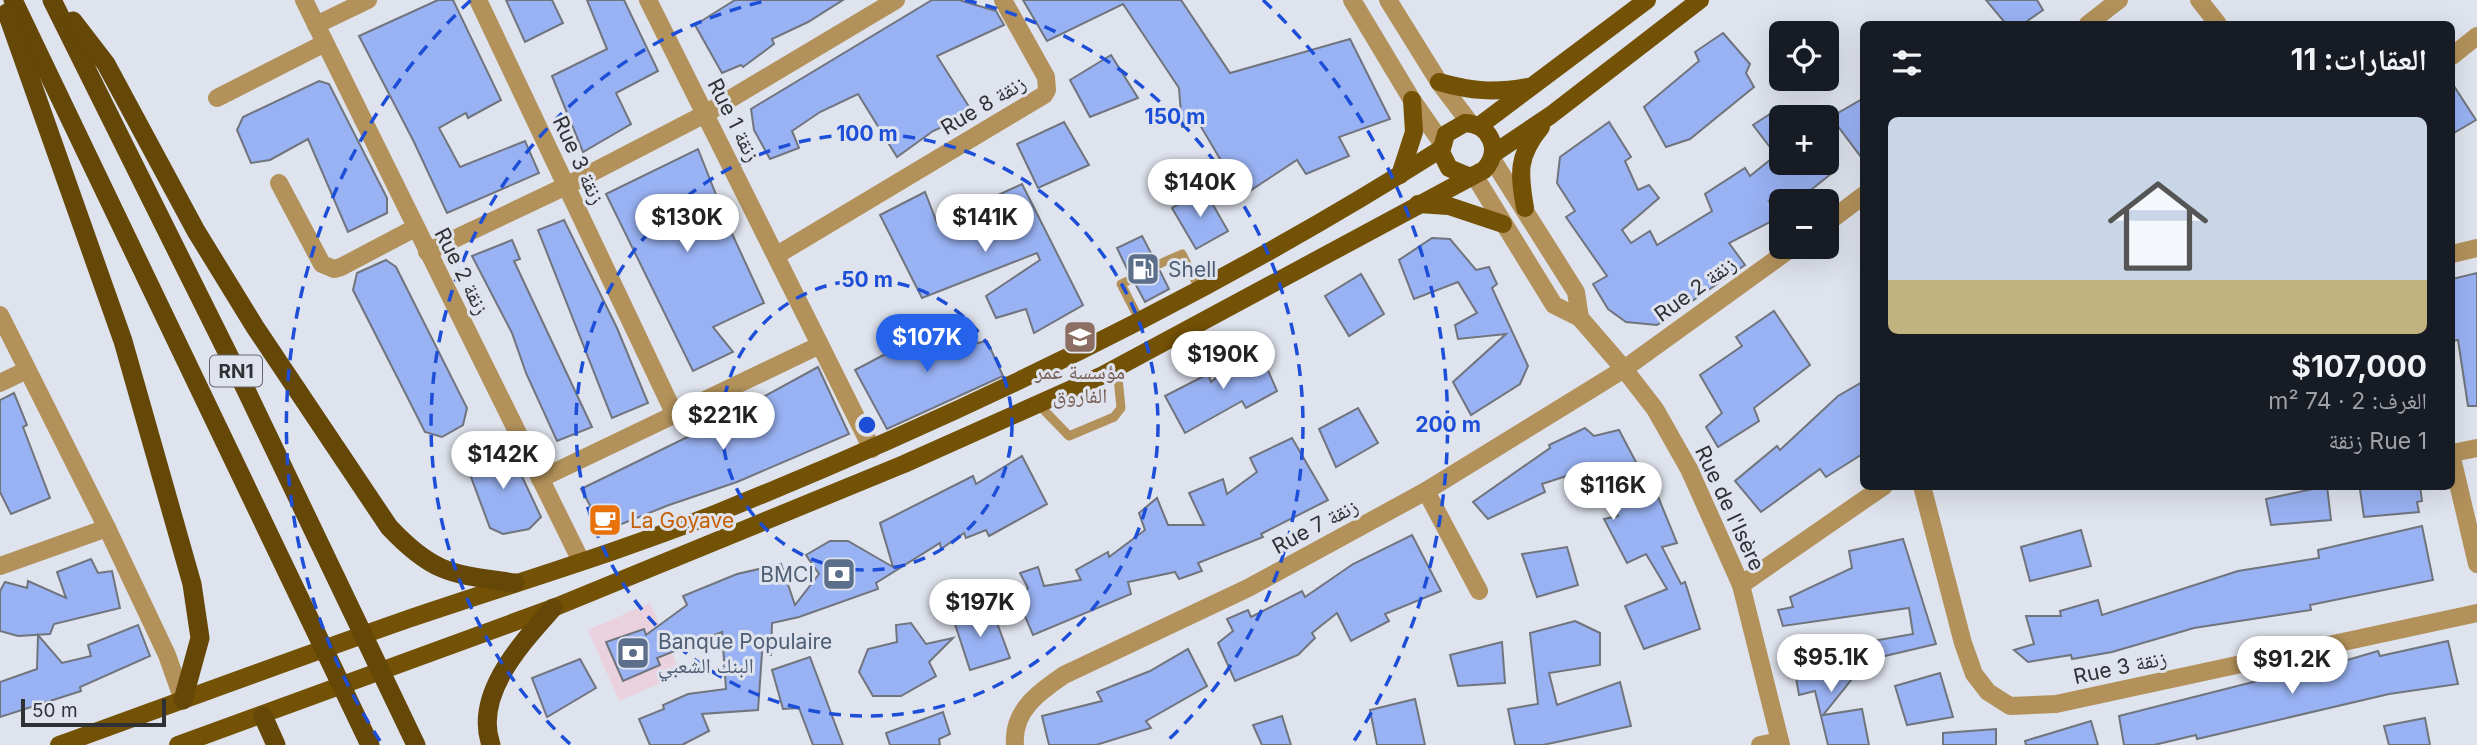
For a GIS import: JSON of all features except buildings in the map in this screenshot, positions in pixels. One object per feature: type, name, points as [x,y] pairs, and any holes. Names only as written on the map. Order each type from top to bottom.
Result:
[{"type":"highway","points":[[2,0],[123,341],[192,584],[200,638],[183,700]]},
{"type":"highway","name":"RN1","points":[[13,0],[370,745]]},
{"type":"highway","points":[[54,0],[106,64],[196,231],[254,327],[389,527],[415,554],[440,568],[463,575],[516,583]]},
{"type":"highway","name":"RN1","points":[[54,0],[246,390],[416,745]]},
{"type":"highway","points":[[491,745],[489,716],[494,693],[506,666],[553,607]]},
{"type":"highway","points":[[263,716],[276,745]]},
{"type":"main road","points":[[59,745],[405,620],[712,514],[872,449],[1140,321],[1321,223],[1442,146],[1451,128],[1475,125],[1647,0]]},
{"type":"main road","points":[[178,745],[421,659],[553,607],[830,495],[1117,368],[1486,168],[1492,156],[1551,115],[1700,0]]},
{"type":"main road","points":[[1439,82],[1472,91],[1495,93],[1531,86]]},
{"type":"main road","points":[[1400,175],[1414,132],[1412,100]]},
{"type":"main road","points":[[1525,208],[1521,184],[1523,153],[1551,115]]},
{"type":"main road","points":[[1475,125],[1491,139],[1492,156]]},
{"type":"main road","points":[[1442,146],[1449,169],[1471,176]]},
{"type":"main road","points":[[1418,204],[1449,206],[1475,212],[1503,224]]},
{"type":"street","name":"Rue 2 زنقة","points":[[304,0],[580,561]]},
{"type":"street","points":[[316,25],[368,0]]},
{"type":"street","name":"Rue 3 زنقة","points":[[478,0],[675,415]]},
{"type":"street","name":"Rue 1 زنقة","points":[[648,0],[872,449]]},
{"type":"street","points":[[427,252],[566,186],[705,114],[896,0]]},
{"type":"street","name":"Rue 8 زنقة","points":[[777,254],[1044,95],[1048,84],[1043,70],[1003,0]]},
{"type":"street","points":[[1352,0],[1442,146]]},
{"type":"street","points":[[1388,0],[1439,82],[1475,125]]},
{"type":"street","points":[[2092,21],[2119,0]]},
{"type":"street","points":[[2199,0],[2216,21]]},
{"type":"street","points":[[2455,54],[2477,36]]},
{"type":"street","points":[[217,98],[325,43]]},
{"type":"street","name":"Rue de l'Isère","points":[[1492,156],[1576,292],[1580,318]]},
{"type":"street","name":"Rue de l'Isère","points":[[1471,176],[1554,305],[1580,318],[1624,369],[1655,409],[1689,469],[1741,585],[1780,743]]},
{"type":"street","points":[[279,183],[322,264],[328,268],[341,267],[415,228]]},
{"type":"street","points":[[1839,214],[1860,198]]},
{"type":"street","points":[[2455,253],[2477,248]]},
{"type":"street","name":"Rue 2 زنقة","points":[[1624,369],[1776,259]]},
{"type":"street","points":[[0,315],[107,528],[167,655],[183,700]]},
{"type":"street","points":[[540,479],[820,345]]},
{"type":"street","name":"Rue 7 زنقة","points":[[1015,745],[1023,709],[1040,691],[1064,675],[1248,588],[1426,491],[1624,369]]},
{"type":"street","points":[[0,383],[27,370]]},
{"type":"street","points":[[2455,455],[2477,448]]},
{"type":"street","points":[[2455,469],[2477,564]]},
{"type":"street","points":[[1741,585],[1878,490]]},
{"type":"street","name":"Rue 3 زنقة","points":[[1923,490],[1963,643],[1974,674],[1988,692],[2010,706],[2056,704],[2477,613]]},
{"type":"street","points":[[1426,491],[1479,591]]},
{"type":"street","points":[[0,566],[107,528]]},
{"type":"street","points":[[1760,745],[1780,743]]},
{"type":"lane","points":[[1157,265],[1182,254],[1200,290]]},
{"type":"lane","points":[[1132,278],[1121,284],[1140,321]]},
{"type":"lane","points":[[1038,404],[1069,436],[1104,422],[1114,417],[1121,408],[1117,368]]},
{"type":"shaded area","points":[[650,603],[681,674],[619,701],[588,630]]},
{"type":"place","name":"Shell","points":[[1143,269]]},
{"type":"place","name":"مؤسسة عمر الفاروق","points":[[1080,337]]},
{"type":"place","name":"La Goyave","points":[[605,520]]},
{"type":"place","name":"BMCI","points":[[839,574]]},
{"type":"place","name":"Banque Populaire البنك الشعبي","points":[[633,653]]}]
